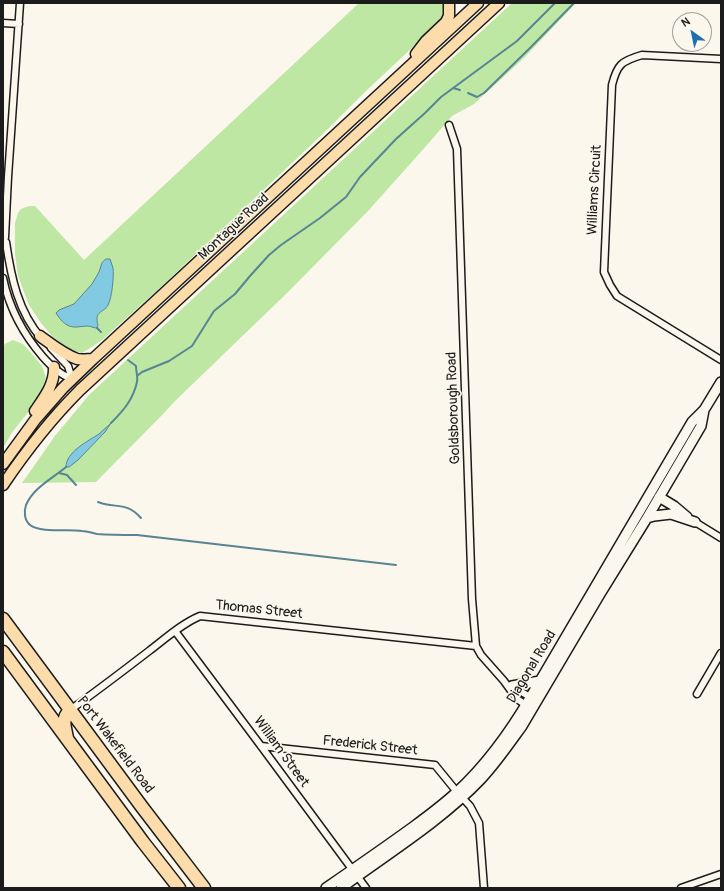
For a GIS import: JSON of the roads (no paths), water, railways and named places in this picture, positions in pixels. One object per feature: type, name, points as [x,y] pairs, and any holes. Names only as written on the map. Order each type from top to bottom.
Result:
[{"type":"highway","name":"Port Wakefield Road","points":[[3,619],[122,781],[204,888]]},
{"type":"highway","points":[[3,652],[120,812],[179,888]]},
{"type":"highway","points":[[68,741],[64,717],[70,710]]},
{"type":"highway","points":[[120,812],[129,807],[131,804],[122,781]]},
{"type":"highway","points":[[192,873],[208,888]]},
{"type":"main road","points":[[399,76],[426,41],[446,22],[449,16],[449,3]]},
{"type":"main road","name":"Montague Road","points":[[4,463],[35,420],[72,379],[478,3]]},
{"type":"main road","name":"Montague Road","points":[[3,485],[21,459],[53,419],[80,390],[498,3]]},
{"type":"main road","points":[[53,419],[65,400],[72,385],[72,379],[83,378],[138,335]]},
{"type":"main road","points":[[40,336],[60,350],[76,358],[82,360],[93,359]]},
{"type":"main road","points":[[4,463],[17,435],[48,392],[53,377],[54,367]]},
{"type":"street","points":[[3,247],[5,237],[20,3]]},
{"type":"street","points":[[3,23],[19,24]]},
{"type":"street","name":"Williams Circuit","points":[[721,59],[642,55],[631,58],[621,64],[615,73],[612,85],[604,272],[616,296],[721,360]]},
{"type":"street","name":"Goldsborough Road","points":[[449,125],[457,149],[472,599],[476,646]]},
{"type":"street","points":[[5,237],[9,268],[15,289],[25,313],[40,336],[68,366],[72,379]]},
{"type":"street","points":[[3,278],[10,303],[22,329],[37,350],[54,367],[63,375],[72,379]]},
{"type":"street","name":"Diagonal Road","points":[[326,888],[354,873],[441,805],[480,780],[489,770],[522,726],[540,681],[692,422],[704,410],[721,382]]},
{"type":"street","name":"Diagonal Road","points":[[532,703],[647,518],[701,426],[704,410]]},
{"type":"street","points":[[640,510],[659,497],[721,538]]},
{"type":"street","points":[[647,518],[671,514],[695,522]]},
{"type":"street","name":"Thomas Street","points":[[70,710],[175,631],[192,619],[200,616],[476,646]]},
{"type":"street","name":"William Street","points":[[175,631],[366,888]]},
{"type":"street","points":[[476,646],[481,655],[504,681],[517,699],[532,703]]},
{"type":"street","points":[[697,694],[721,653]]},
{"type":"street","points":[[504,681],[532,703]]},
{"type":"street","points":[[512,686],[540,681]]},
{"type":"street","name":"Frederick Street","points":[[261,746],[435,765],[459,794]]},
{"type":"street","points":[[459,794],[470,806],[479,823],[484,888]]},
{"type":"street","name":"Diagonal Road","points":[[341,888],[354,873]]},
{"type":"street","points":[[681,888],[721,874]]},
{"type":"water","points":[[106,259],[110,259],[113,268],[111,297],[106,308],[98,314],[97,328],[87,326],[73,327],[67,325],[56,313],[59,310],[74,304],[92,284],[102,263]]},
{"type":"water","points":[[111,423],[105,432],[78,460],[69,467],[66,467],[70,456],[78,448],[99,434]]},
{"type":"waterway","points":[[137,376],[142,372],[169,361],[192,346],[214,311],[235,294],[269,255],[346,197],[360,177],[396,139],[441,97],[517,41],[555,3]]},
{"type":"waterway","points":[[468,93],[477,97],[484,93],[574,3]]},
{"type":"waterway","points":[[453,88],[460,90]]},
{"type":"waterway","points":[[97,328],[101,332]]},
{"type":"waterway","points":[[111,423],[127,405],[137,382],[136,366],[128,360]]},
{"type":"waterway","points":[[66,467],[38,488],[29,499],[26,505],[25,513],[27,521],[30,525],[48,530],[77,530],[97,534],[137,535],[396,565]]},
{"type":"waterway","points":[[59,473],[67,475],[76,485]]},
{"type":"waterway","points":[[98,502],[126,507],[141,518]]}]
